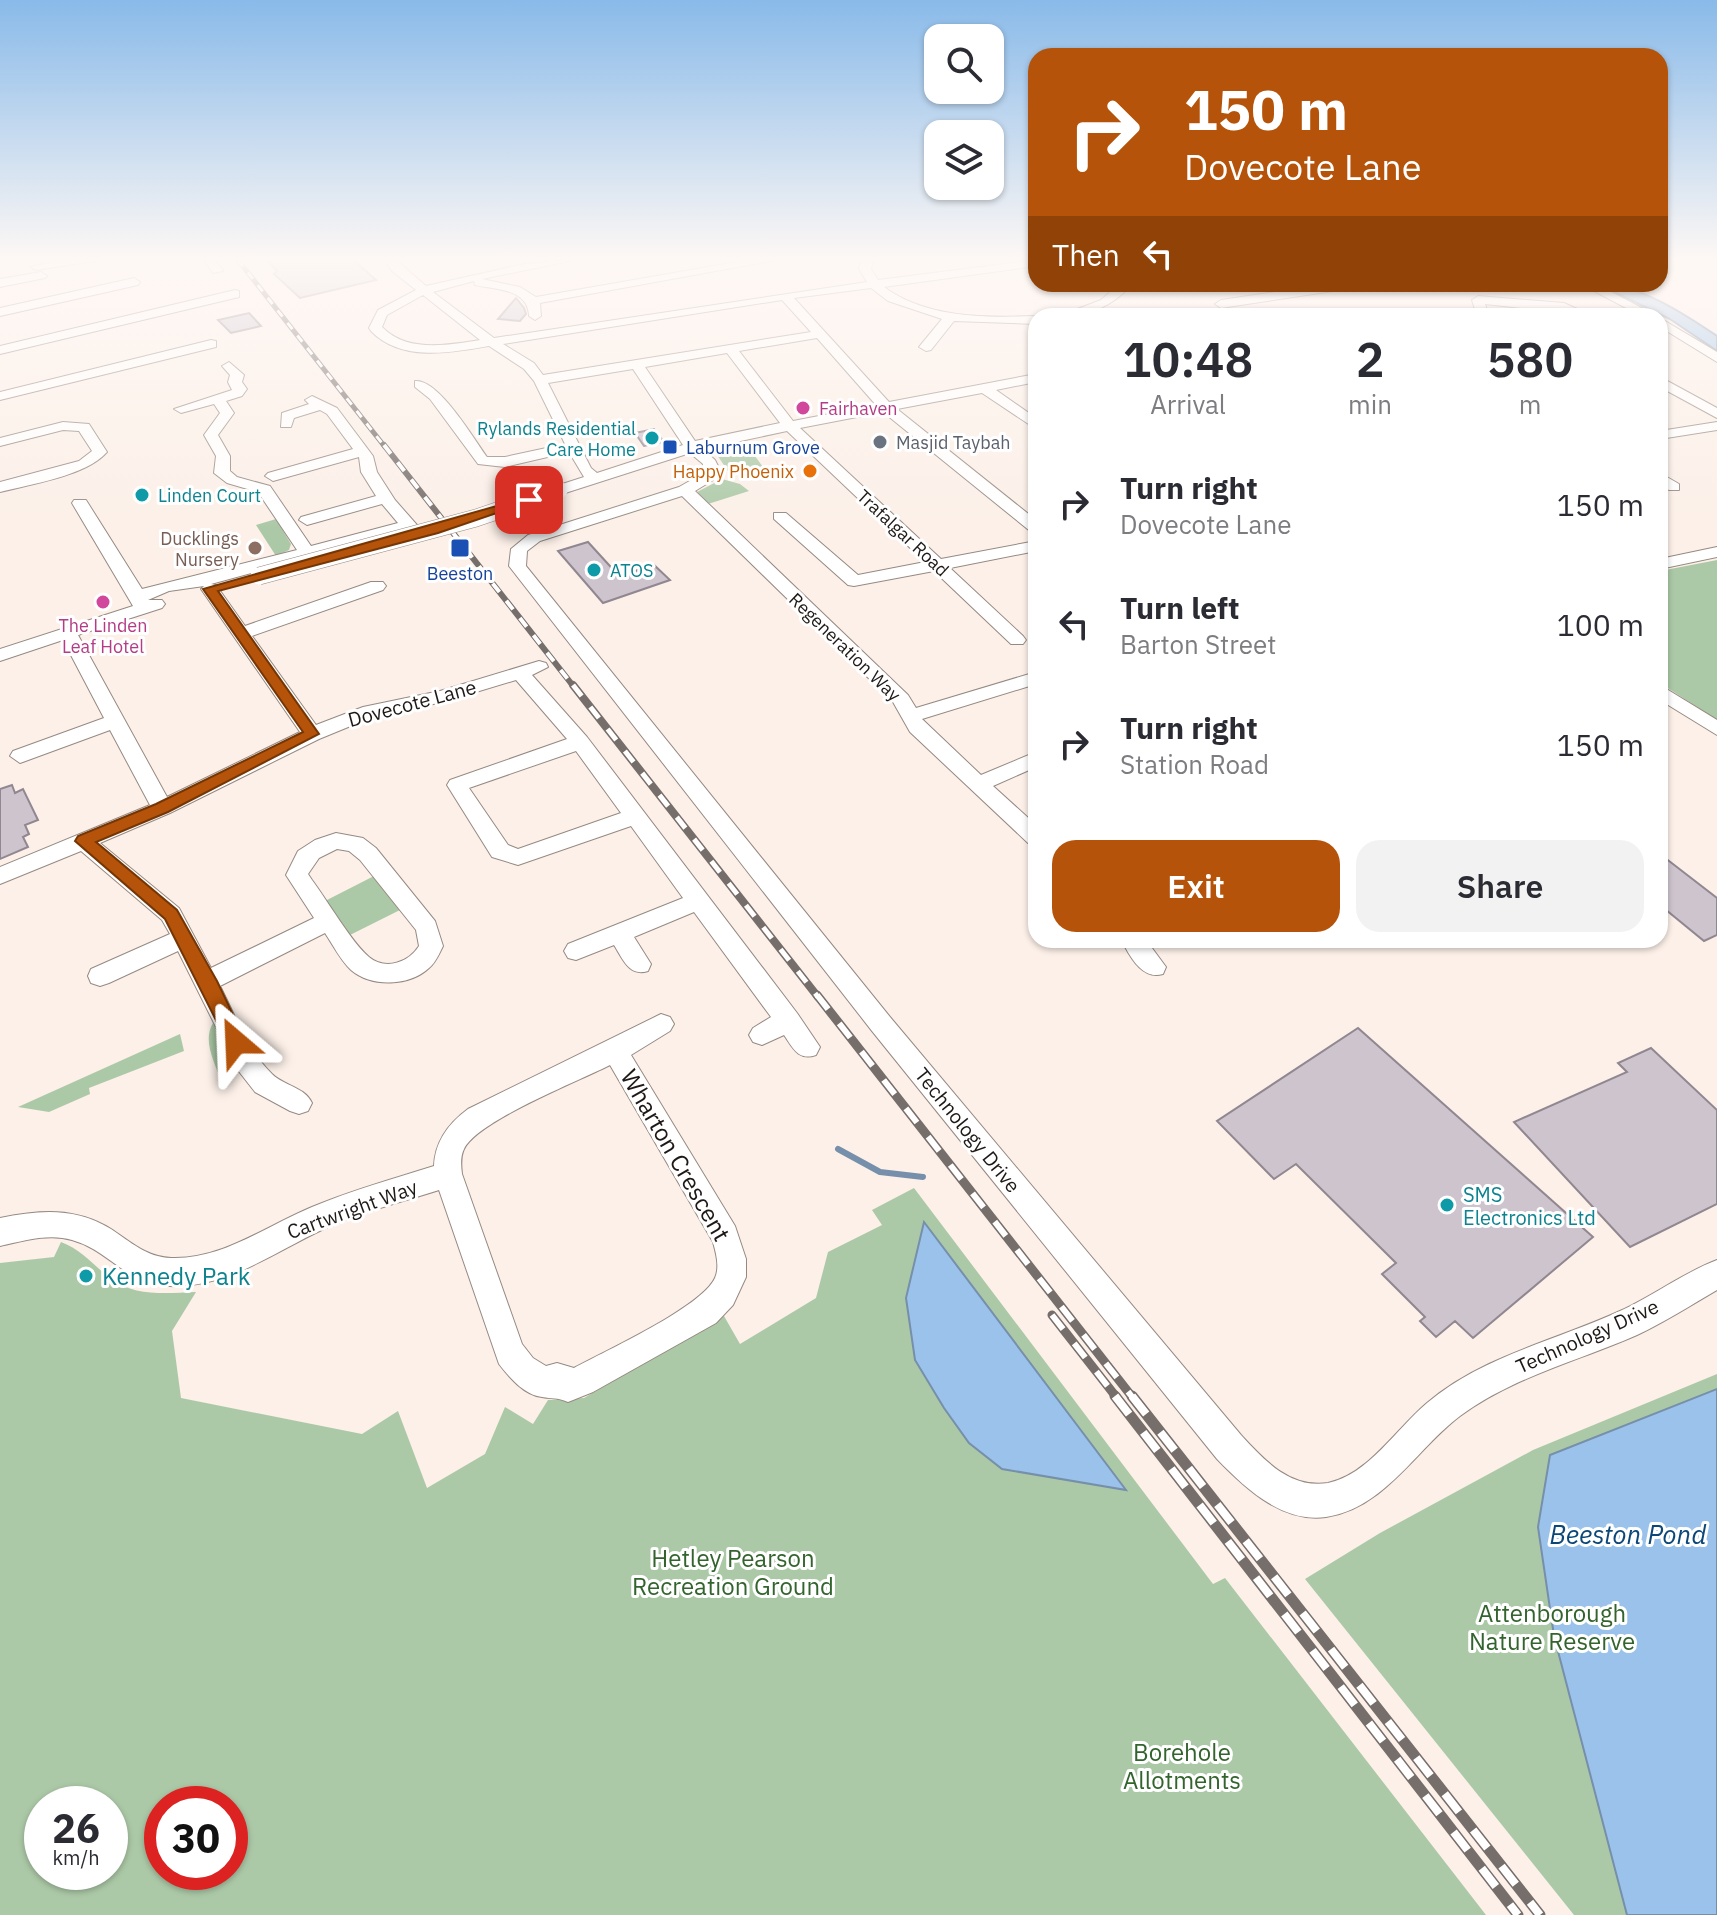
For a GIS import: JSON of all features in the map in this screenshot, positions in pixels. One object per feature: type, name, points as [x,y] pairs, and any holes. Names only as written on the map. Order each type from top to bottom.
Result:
[{"type":"street","points":[[0,396],[189,349]]},
{"type":"street","points":[[184,391],[188,407],[235,394],[240,389],[235,382],[234,366],[217,349]]},
{"type":"street","points":[[503,349],[529,366],[540,380],[585,470],[594,478]]},
{"type":"street","points":[[540,380],[728,349]]},
{"type":"street","name":"Trafalgar Road","points":[[730,349],[790,426],[1019,639]]},
{"type":"street","points":[[834,349],[888,409],[1028,522]]},
{"type":"street","points":[[637,364],[691,446]]},
{"type":"street","points":[[1,655],[68,633],[141,603],[210,589],[466,521],[691,446],[1028,380]]},
{"type":"street","points":[[428,385],[488,468],[573,447]]},
{"type":"street","points":[[1668,386],[1717,414]]},
{"type":"street","points":[[986,389],[1028,419]]},
{"type":"street","points":[[218,399],[227,413],[211,436],[223,456],[222,473],[232,480],[264,489],[306,552]]},
{"type":"street","points":[[141,603],[149,592],[213,579],[409,525],[386,498],[369,472],[366,456],[332,411],[317,402],[287,416],[286,424]]},
{"type":"street","points":[[0,442],[60,426],[84,427],[100,452],[84,464],[0,487]]},
{"type":"street","points":[[1668,434],[1717,426]]},
{"type":"street","name":"Technology Drive","points":[[691,446],[710,463],[712,470],[705,480],[685,490],[539,536],[519,549],[517,566],[881,1024],[1261,1482],[1288,1496],[1312,1501],[1349,1495],[1440,1412],[1481,1382],[1628,1323],[1717,1274]]},
{"type":"street","points":[[273,476],[362,451]]},
{"type":"street","name":"Regeneration Way","points":[[685,490],[901,699],[917,727],[1028,831]]},
{"type":"street","points":[[307,520],[386,498]]},
{"type":"street","points":[[80,503],[141,603]]},
{"type":"street","points":[[780,516],[854,581],[1028,548]]},
{"type":"street","points":[[1668,562],[1717,552]]},
{"type":"street","points":[[241,634],[369,586]]},
{"type":"street","points":[[210,589],[312,734]]},
{"type":"street","points":[[68,633],[162,808]]},
{"type":"street","name":"Dovecote Lane","points":[[0,876],[162,808],[312,734],[370,711],[443,696],[530,670],[633,817],[807,1047]]},
{"type":"street","points":[[911,716],[1028,680]]},
{"type":"street","points":[[1668,696],[1717,729]]},
{"type":"street","points":[[20,755],[114,721]]},
{"type":"street","points":[[580,742],[457,785],[500,851],[518,857],[633,817]]},
{"type":"street","points":[[977,785],[1028,763]]},
{"type":"street","points":[[84,841],[171,914],[208,981],[246,1061],[264,1084],[299,1103]]},
{"type":"street","points":[[345,841],[368,854],[427,927],[431,946],[429,952],[402,972],[378,974],[359,963],[329,921],[297,875],[310,852],[326,844],[345,841]]},
{"type":"street","points":[[576,951],[696,902]]},
{"type":"street","points":[[208,981],[329,921]]},
{"type":"street","points":[[618,933],[639,964]]},
{"type":"street","points":[[91,980],[184,938]]},
{"type":"street","points":[[1142,948],[1154,967]]},
{"type":"street","points":[[762,1035],[788,1020]]},
{"type":"street","points":[[448,1174],[446,1160],[453,1140],[478,1117],[615,1051],[661,1024]]},
{"type":"street","name":"Wharton Crescent","points":[[448,1174],[510,1353],[531,1377],[543,1382],[557,1379],[568,1386],[582,1381],[705,1312],[726,1289],[731,1278],[733,1256],[689,1173],[615,1051]]},
{"type":"street","name":"Cartwright Way","points":[[0,1232],[35,1225],[78,1228],[108,1244],[137,1266],[186,1271],[219,1264],[325,1215],[448,1174]]},
{"type":"green space","points":[[735,440],[739,445],[746,444],[763,467],[730,474],[713,449],[718,444]]},
{"type":"green space","points":[[722,479],[740,484],[749,491],[708,504],[697,492]]},
{"type":"green space","points":[[276,519],[291,544],[289,550],[276,556],[256,525]]},
{"type":"green space","points":[[1717,560],[1717,720],[1668,688],[1668,569]]},
{"type":"green space","points":[[374,876],[400,910],[350,935],[325,901]]},
{"type":"green space","points":[[213,1023],[238,1071],[221,1081],[209,1045]]},
{"type":"green space","points":[[180,1034],[184,1051],[89,1088],[90,1094],[49,1112],[18,1107]]},
{"type":"green space","name":"Hetley Pearson Recreation Ground","points":[[914,1188],[1213,1584],[1225,1578],[1486,1915],[0,1915],[0,1263],[54,1257],[61,1242],[111,1279],[130,1289],[152,1293],[196,1292],[172,1331],[181,1398],[362,1434],[398,1411],[427,1488],[485,1454],[505,1407],[533,1424],[548,1400],[584,1398],[724,1316],[740,1344],[816,1298],[828,1252],[882,1225],[872,1210]]},
{"type":"green space","name":"Attenborough Nature Reserve","points":[[1717,1374],[1717,1915],[1574,1915],[1305,1579],[1380,1533],[1533,1450]]},
{"type":"water","points":[[924,1222],[1126,1490],[1002,1469],[969,1443],[915,1360],[906,1298]]},
{"type":"water","name":"Beeston Pond","points":[[1717,1389],[1717,1915],[1627,1915],[1554,1636],[1538,1527],[1550,1455]]},
{"type":"building","name":"Rylands Residential Care Home","points":[[654,429],[664,442],[644,446],[635,433]]},
{"type":"building","name":"ATOS","points":[[588,542],[619,576],[654,565],[670,580],[603,603],[558,551]]},
{"type":"building","points":[[12,785],[15,793],[23,789],[38,820],[25,825],[29,834],[23,837],[28,847],[0,859],[0,789]]},
{"type":"building","points":[[1668,860],[1717,898],[1717,935],[1704,941],[1668,912]]},
{"type":"building","name":"SMS Electronics Ltd","points":[[1358,1028],[1593,1237],[1473,1338],[1455,1321],[1436,1337],[1420,1321],[1425,1317],[1382,1274],[1396,1263],[1296,1164],[1274,1179],[1217,1121]]},
{"type":"building","name":"SMS Electronics Ltd","points":[[1651,1048],[1717,1110],[1717,1204],[1630,1247],[1514,1122],[1627,1072],[1618,1063]]},
{"type":"waterway","points":[[838,1149],[880,1172],[923,1177]]},
{"type":"railway","points":[[308,349],[385,447]]},
{"type":"railway","points":[[384,445],[574,687]]},
{"type":"railway","points":[[573,685],[818,997]]},
{"type":"railway","points":[[817,995],[1133,1398]]},
{"type":"railway","points":[[1052,1315],[1117,1398]]},
{"type":"railway","points":[[1115,1396],[1518,1915]]},
{"type":"railway","points":[[1132,1396],[1540,1915]]},
{"type":"place","name":"Fairhaven","points":[[803,408]]},
{"type":"place","name":"Rylands Residential Care Home","points":[[652,438]]},
{"type":"place","name":"Masjid Taybah","points":[[880,442]]},
{"type":"place","name":"Laburnum Grove","points":[[670,447]]},
{"type":"place","name":"Happy Phoenix","points":[[810,471]]},
{"type":"place","name":"Linden Court","points":[[142,495]]},
{"type":"place","name":"Ducklings Nursery","points":[[255,548]]},
{"type":"place","name":"Beeston","points":[[460,548]]},
{"type":"place","name":"ATOS","points":[[594,570]]},
{"type":"place","name":"The Linden Leaf Hotel","points":[[103,602]]},
{"type":"place","name":"SMS Electronics Ltd","points":[[1447,1205]]},
{"type":"place","name":"Kennedy Park","points":[[86,1276]]},
{"type":"route","points":[[236,1042],[208,981],[171,914],[84,841],[162,808],[312,734],[210,589],[433,530],[529,500]]},
{"type":"park label","name":"Borehole Allotments","points":[[1182,1766]]}]
